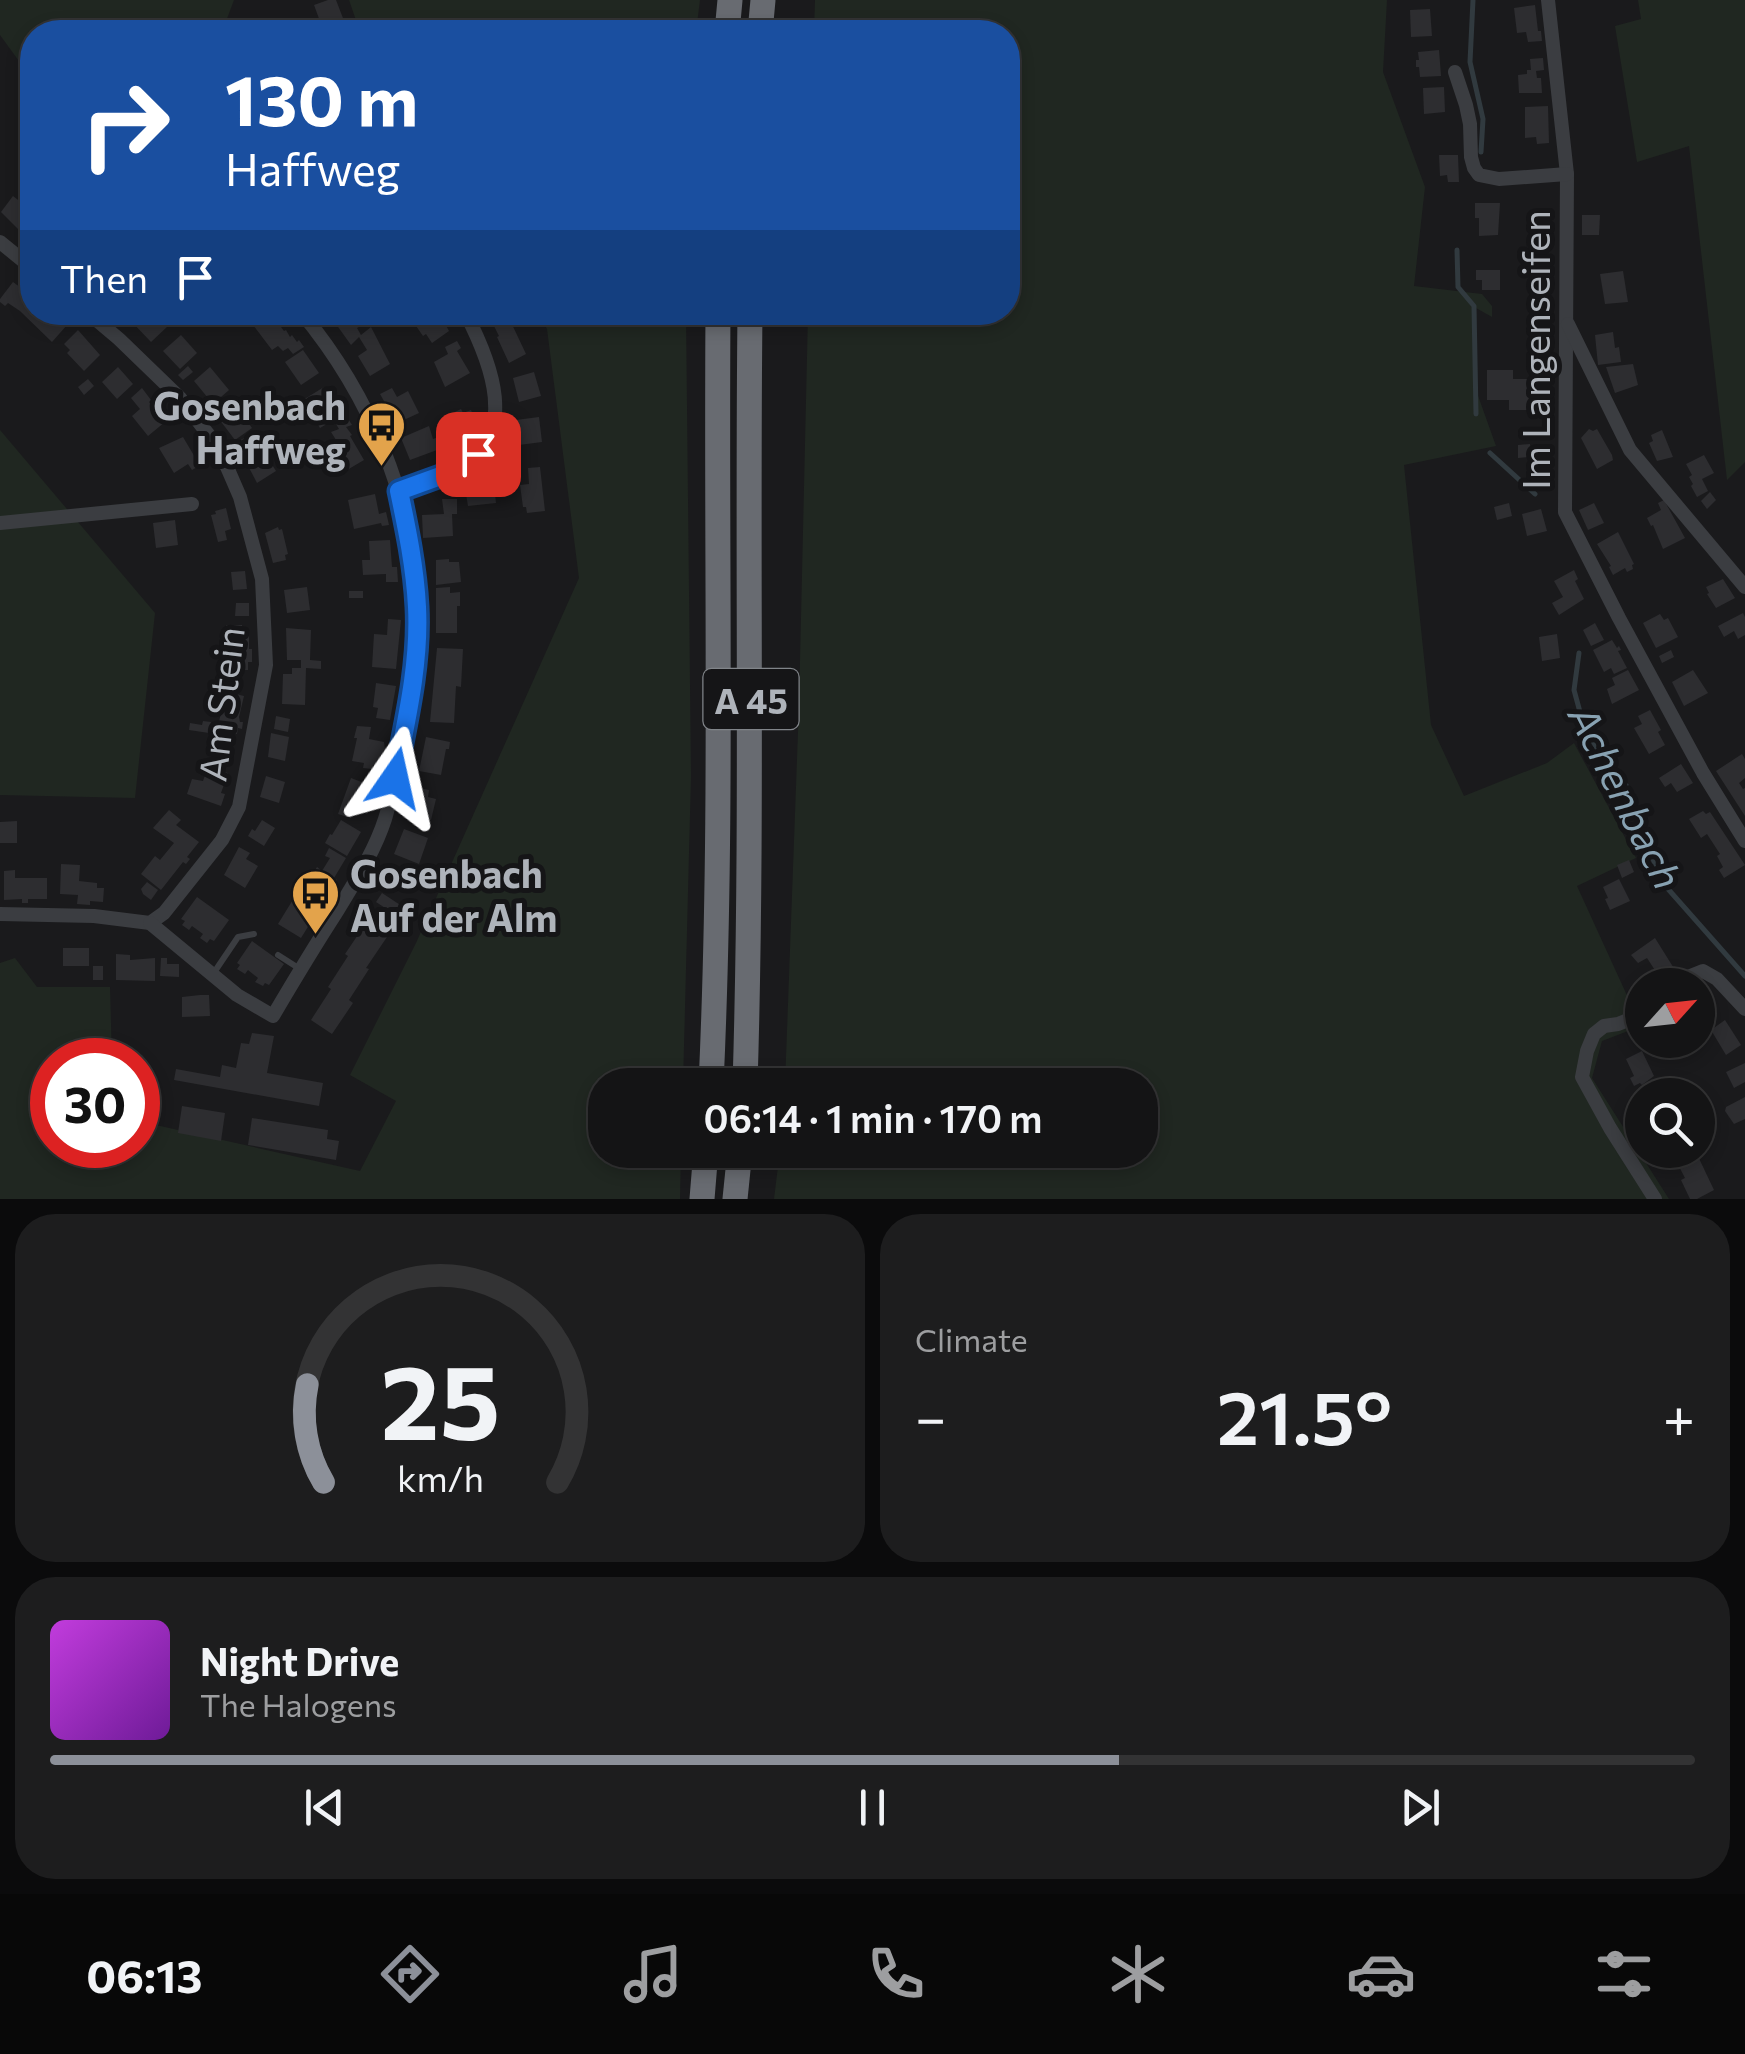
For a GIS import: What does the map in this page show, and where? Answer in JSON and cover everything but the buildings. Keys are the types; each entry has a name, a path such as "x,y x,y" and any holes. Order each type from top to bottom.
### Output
{"highway":[{"name":"A 45","path":"713,1068 720,719 718,325"},
{"name":"A 45","path":"745,1068 751,717 750,325"},
{"path":"702,1199 705,1168"},
{"path":"735,1199 738,1168"}],"street":[{"name":"Im Langenseifen","path":"1548,0 1567,174 1565,512 1703,773 1745,841"},
{"name":"Im Langenseifen","path":"1454,72 1470,124 1474,168 1479,175 1499,178 1567,174"},
{"path":"0,242 20,258"},
{"path":"1566,320 1630,450 1745,588"},
{"name":"Am Stein","path":"102,325 180,398 208,434 240,497 262,579 266,665 240,807 222,840 164,912 150,923"},
{"path":"0,914 94,916 150,923 237,995 272,1016 368,859 385,820 414,672 417,610 412,552 399,491 374,428 351,382 311,325"},
{"path":"399,491 457,470 478,454 494,430 496,400 491,372 472,325"},
{"path":"0,523 192,504"},
{"path":"1715,976 1745,1009"},
{"path":"1625,1021 1604,1026 1594,1034 1582,1077 1655,1199"}],"lane":[{"path":"212,975 238,937 254,934"},
{"path":"278,955 301,970"}],"shaded area":[{"path":"0,0 234,0 226,20 20,20 20,62 0,35"},
{"path":"349,0 700,0 698,20 356,20"},
{"path":"815,0 1387,0 1383,72 1425,187 1414,286 1482,294 1492,306 1492,317 1476,308 1476,390 1496,446 1404,465 1431,725 1464,796 1547,763 1574,743 1636,858 1577,886 1625,991 1625,1032 1602,1041 1592,1078 1625,1130 1625,1168 1649,1168 1669,1199 774,1199 778,1168 1158,1168 1158,1068 786,1068 808,325 1020,325 1020,20 814,20"},
{"path":"1638,0 1745,0 1745,462 1727,480 1689,146 1637,162 1615,26 1641,19"},
{"path":"545,325 686,325 691,776 683,1068 588,1068 588,1168 681,1168 680,1199 0,1199 0,963 15,958 37,987 110,987 111,1038 30,1038 30,1168 160,1168 160,1126 360,1171 396,1101 350,1075 416,943 579,578"},
{"path":"0,430 155,613 135,798 0,795"}],"waterway":[{"name":"Achenbach","path":"1473,0 1470,62 1483,119 1481,152"},
{"name":"Achenbach","path":"1457,250 1458,287 1474,306 1476,414"},
{"name":"Achenbach","path":"1490,453 1535,494"},
{"name":"Achenbach","path":"1579,653 1574,690 1583,723 1609,770 1626,785 1661,881 1745,976"}],"place":[{"name":"Gosenbach Haffweg","path":"381,468"},
{"name":"Gosenbach Auf der Alm","path":"315,936"}],"route":[{"path":"395,778 414,672 417,610 412,552 399,491 457,470 478,454"}]}
